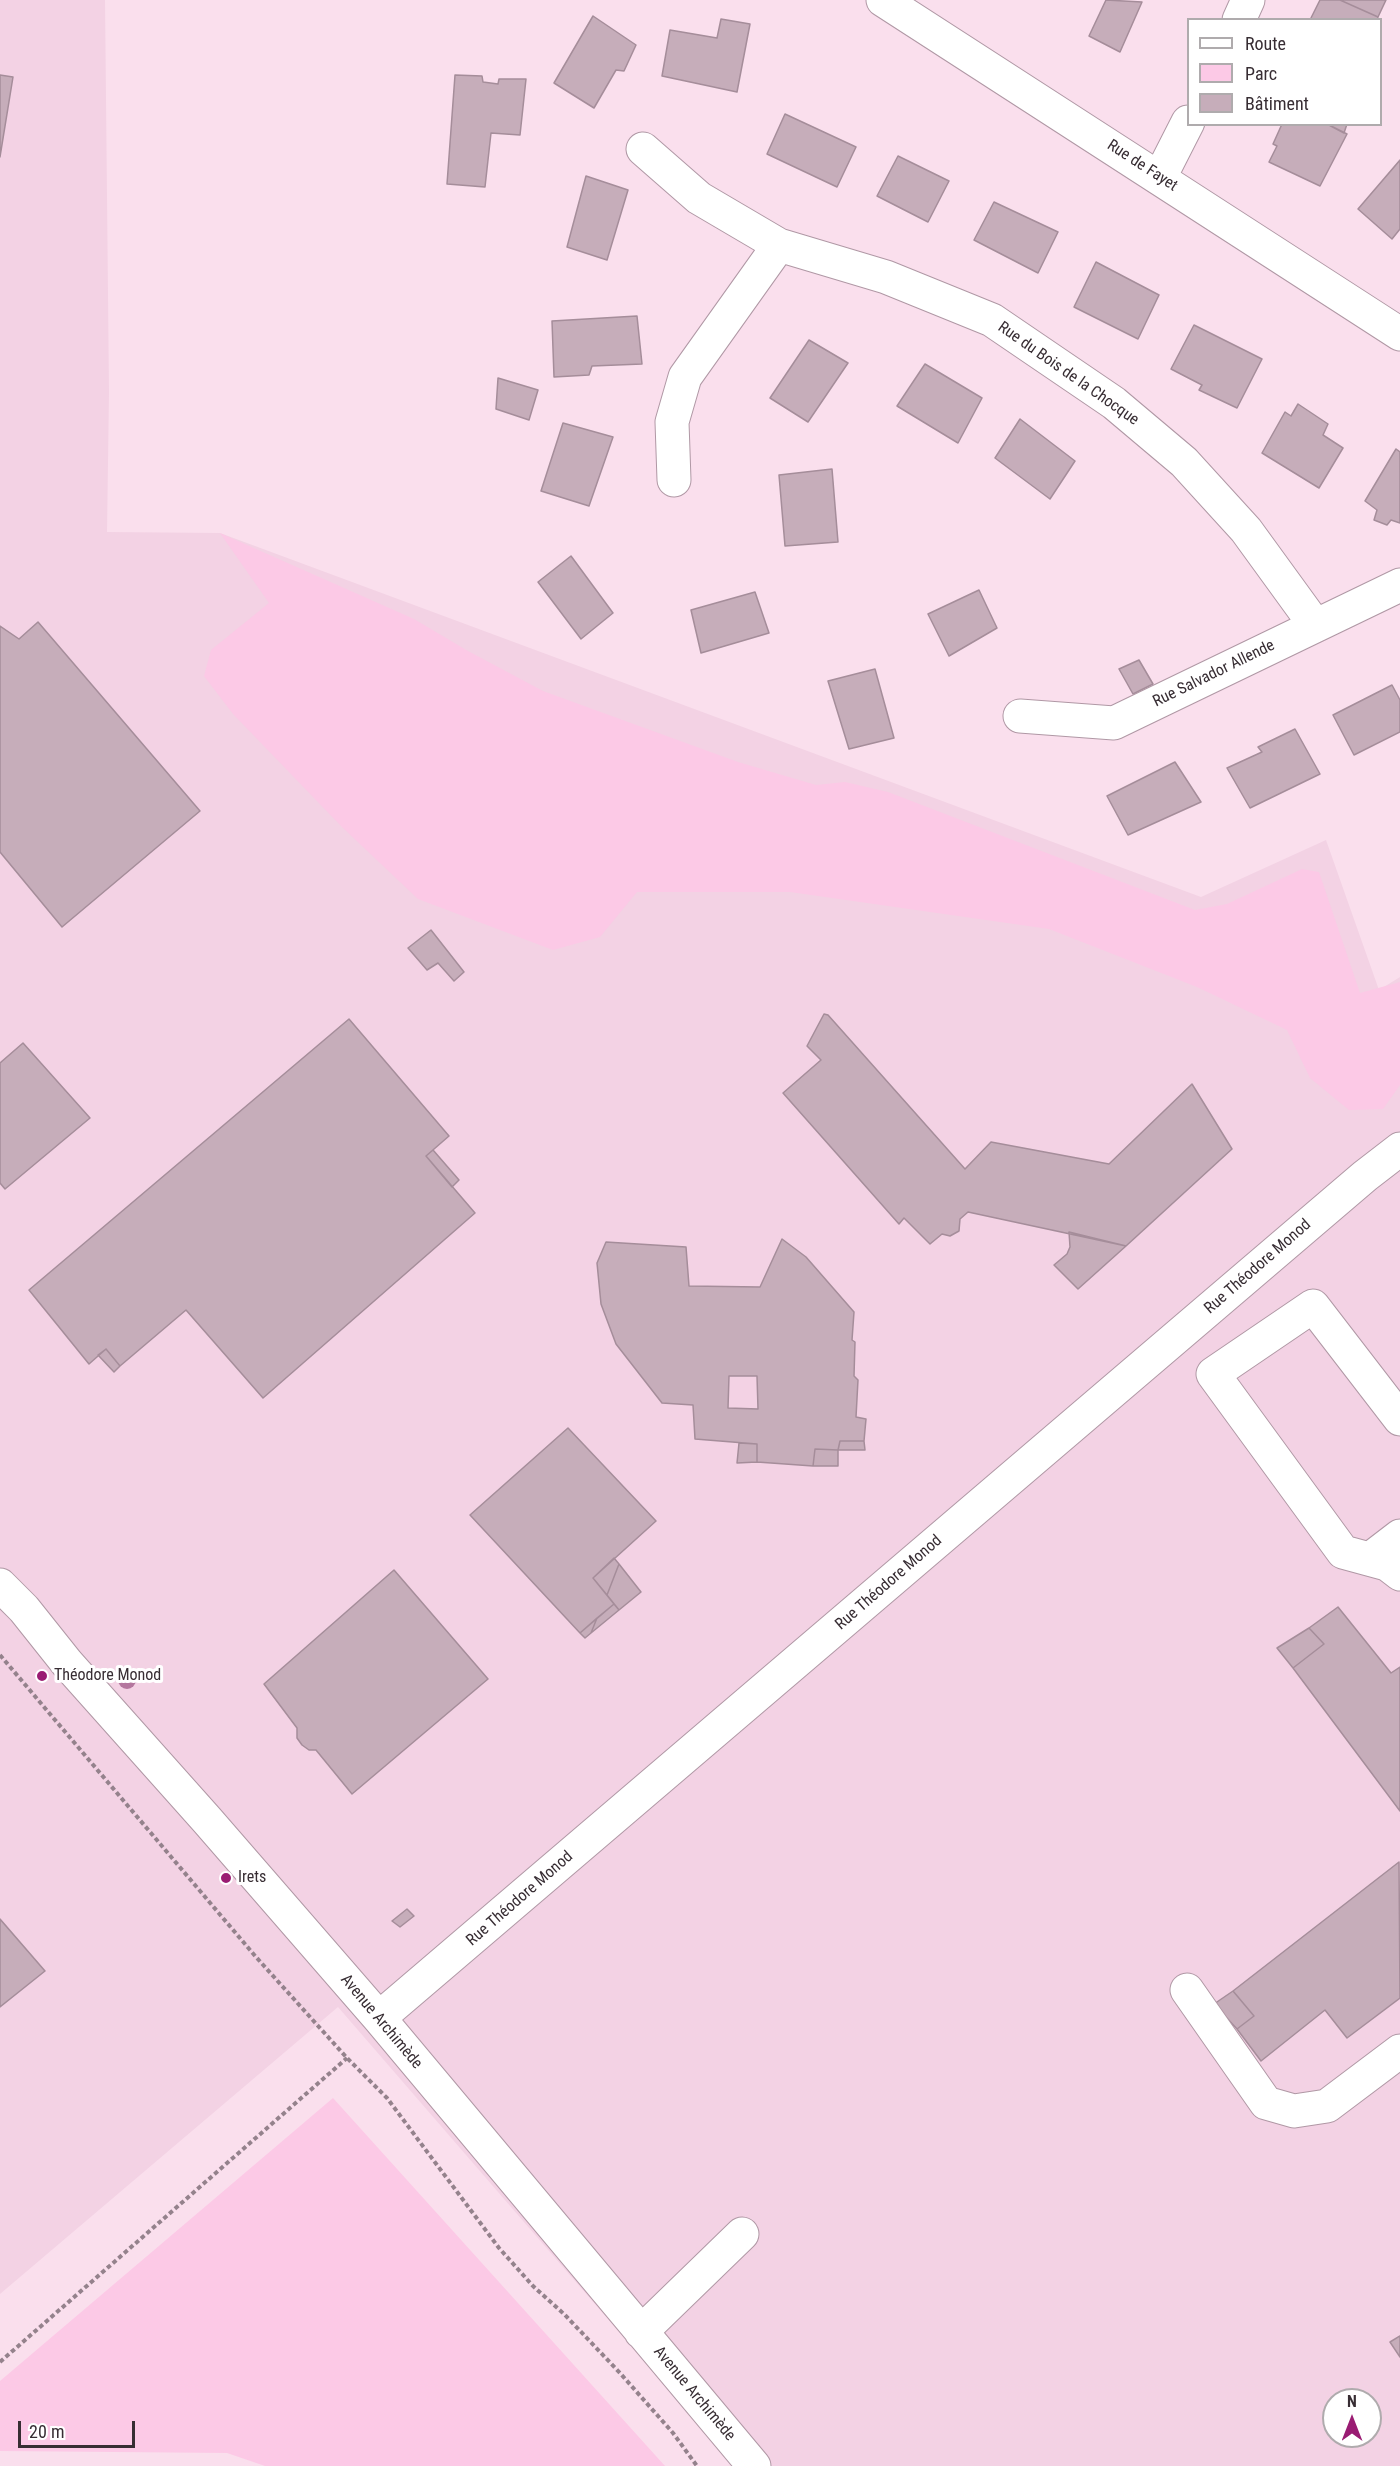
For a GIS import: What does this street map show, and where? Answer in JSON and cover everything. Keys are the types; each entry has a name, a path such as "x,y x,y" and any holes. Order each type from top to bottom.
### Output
{"street":[{"name":"Rue de Fayet","path":"883,0 1400,334"},
{"path":"1240,18 1248,0"},
{"path":"1160,177 1187,124"},
{"name":"Rue du Bois de la Chocque","path":"643,149 699,198 779,245 886,277 992,320 1114,403 1184,462 1223,504 1246,530 1316,625"},
{"path":"674,480 672,422 686,377 779,245"},
{"name":"Rue Salvador Allende","path":"1020,716 1114,723 1400,585"},
{"name":"Rue Théodore Monod","path":"379,2018 1347,1191 1400,1149"},
{"path":"1400,1419 1313,1306 1213,1374 1343,1552 1388,1564 1400,1574"},
{"path":"1370,1559 1400,1536"},
{"name":"Avenue Archimède","path":"0,1585 24,1609 67,1663 379,2018 754,2466"},
{"path":"1187,1990 1266,2103 1294,2112 1327,2106 1400,2051"},
{"path":"641,2332 742,2234"}],"path":[{"path":"0,1654 256,1957 347,2058 387,2098 499,2248 533,2286 566,2315 620,2373 673,2433 697,2466"},
{"path":"0,2362 347,2058"}],"shaded area":[{"path":"0,0 105,0 109,392 107,532 220,533 1201,897 1326,840 1379,990 1400,977 1400,2466 735,2466 338,2007 0,2294"}],"green space":[{"path":"220,533 414,619 543,691 738,762 816,785 845,782 888,792 1195,910 1227,904 1302,869 1319,872 1360,993 1400,982 1400,1085 1383,1109 1349,1110 1310,1078 1287,1030 1197,987 1049,929 790,892 637,892 600,937 553,950 418,899 342,827 233,714 204,676 211,650 269,603"},
{"path":"333,2098 665,2466 265,2466 227,2453 0,2451 0,2381"}],"building":[{"path":"1106,0 1142,2 1120,52 1089,36"},
{"path":"1320,0 1340,0 1378,17 1378,18 1311,18"},
{"path":"1340,0 1386,0 1378,17"},
{"path":"593,16 636,45 624,71 616,70 594,108 554,83"},
{"path":"721,19 750,24 737,92 662,76 670,30 717,38"},
{"path":"0,75 13,77 0,157"},
{"path":"455,75 482,76 483,82 498,84 499,79 526,79 520,135 491,133 485,187 447,184"},
{"path":"785,114 856,147 837,187 767,154"},
{"path":"1281,126 1331,126 1347,134 1320,186 1269,162 1277,146 1273,144"},
{"path":"1331,126 1346,126 1344,133"},
{"path":"898,156 949,181 928,222 877,196"},
{"path":"1400,160 1400,229 1392,239 1358,209"},
{"path":"586,176 628,190 607,260 567,247"},
{"path":"994,202 1058,232 1038,273 974,240"},
{"path":"1096,262 1159,295 1138,339 1074,307"},
{"path":"637,316 642,364 592,366 589,375 554,377 552,321"},
{"path":"1194,325 1262,359 1237,408 1199,390 1202,385 1171,369"},
{"path":"809,340 848,363 808,422 770,398"},
{"path":"925,364 982,398 958,443 897,406"},
{"path":"498,378 538,390 529,420 496,409"},
{"path":"1298,404 1328,424 1323,435 1343,448 1319,488 1262,453 1285,412 1291,416"},
{"path":"1020,419 1075,461 1050,499 995,458"},
{"path":"563,423 613,437 589,506 541,491"},
{"path":"1396,449 1400,452 1400,523 1391,520 1387,525 1374,520 1377,510 1365,501"},
{"path":"832,469 838,542 785,546 779,475"},
{"path":"571,556 613,613 581,639 538,582"},
{"path":"979,590 997,628 949,656 928,614"},
{"path":"755,592 769,633 701,653 691,610"},
{"path":"38,622 200,811 62,927 0,852 0,626 19,639"},
{"path":"1139,660 1153,684 1133,694 1119,669"},
{"path":"875,669 894,738 849,749 828,681"},
{"path":"1392,685 1400,700 1400,732 1354,755 1333,715"},
{"path":"1295,729 1320,774 1250,808 1227,768 1262,752 1258,747"},
{"path":"1175,762 1201,802 1128,835 1107,796"},
{"path":"431,930 464,972 454,981 438,963 427,970 408,948"},
{"path":"824,1014 828,1015 965,1169 991,1142 1109,1164 1192,1084 1232,1149 1126,1246 968,1212 960,1219 959,1231 950,1236 942,1234 930,1244 904,1218 899,1224 783,1093 821,1060 807,1046"},
{"path":"349,1019 449,1136 426,1156 475,1213 263,1398 186,1310 120,1366 106,1349 89,1364 29,1290"},
{"path":"23,1043 90,1118 5,1189 0,1183 0,1063"},
{"path":"433,1150 459,1180 452,1187 426,1156"},
{"path":"1069,1232 1126,1246 1078,1289 1054,1265 1067,1254 1070,1247"},
{"path":"782,1239 806,1257 854,1312 852,1340 855,1342 854,1376 858,1380 856,1417 866,1419 864,1441 840,1441 838,1450 815,1449 813,1466 757,1462 757,1444 695,1439 693,1405 662,1403 616,1344 601,1304 597,1263 606,1242 686,1247 689,1286 760,1287","holes":["729,1376 757,1376 758,1409 728,1408"]},
{"path":"106,1349 120,1366 114,1372 98,1355"},
{"path":"568,1428 656,1521 593,1578 614,1604 580,1633 470,1515"},
{"path":"840,1441 864,1441 865,1450 838,1450"},
{"path":"739,1443 757,1444 757,1462 737,1463"},
{"path":"815,1449 838,1450 838,1466 813,1466"},
{"path":"614,1558 619,1564 607,1595 593,1578"},
{"path":"619,1564 641,1592 619,1610 607,1595"},
{"path":"394,1570 488,1679 352,1794 316,1750 309,1750 302,1745 297,1738 297,1728 264,1684"},
{"path":"614,1604 619,1610 591,1633 597,1618"},
{"path":"1338,1607 1391,1673 1400,1667 1400,1811 1293,1668 1324,1644 1309,1628"},
{"path":"597,1618 591,1633 585,1638 580,1633"},
{"path":"1309,1628 1324,1644 1293,1668 1277,1648"},
{"path":"1399,1862 1400,1998 1347,2038 1325,2010 1261,2061 1237,2029 1254,2016 1233,1991"},
{"path":"407,1909 414,1916 400,1927 392,1921"},
{"path":"0,1919 45,1971 0,2007"},
{"path":"1233,1991 1254,2016 1237,2029 1214,2004"},
{"path":"1400,2336 1400,2357 1390,2342"}],"place":[{"name":"Théodore Monod","path":"42,1676"},
{"name":"Irets","path":"226,1878"}]}
